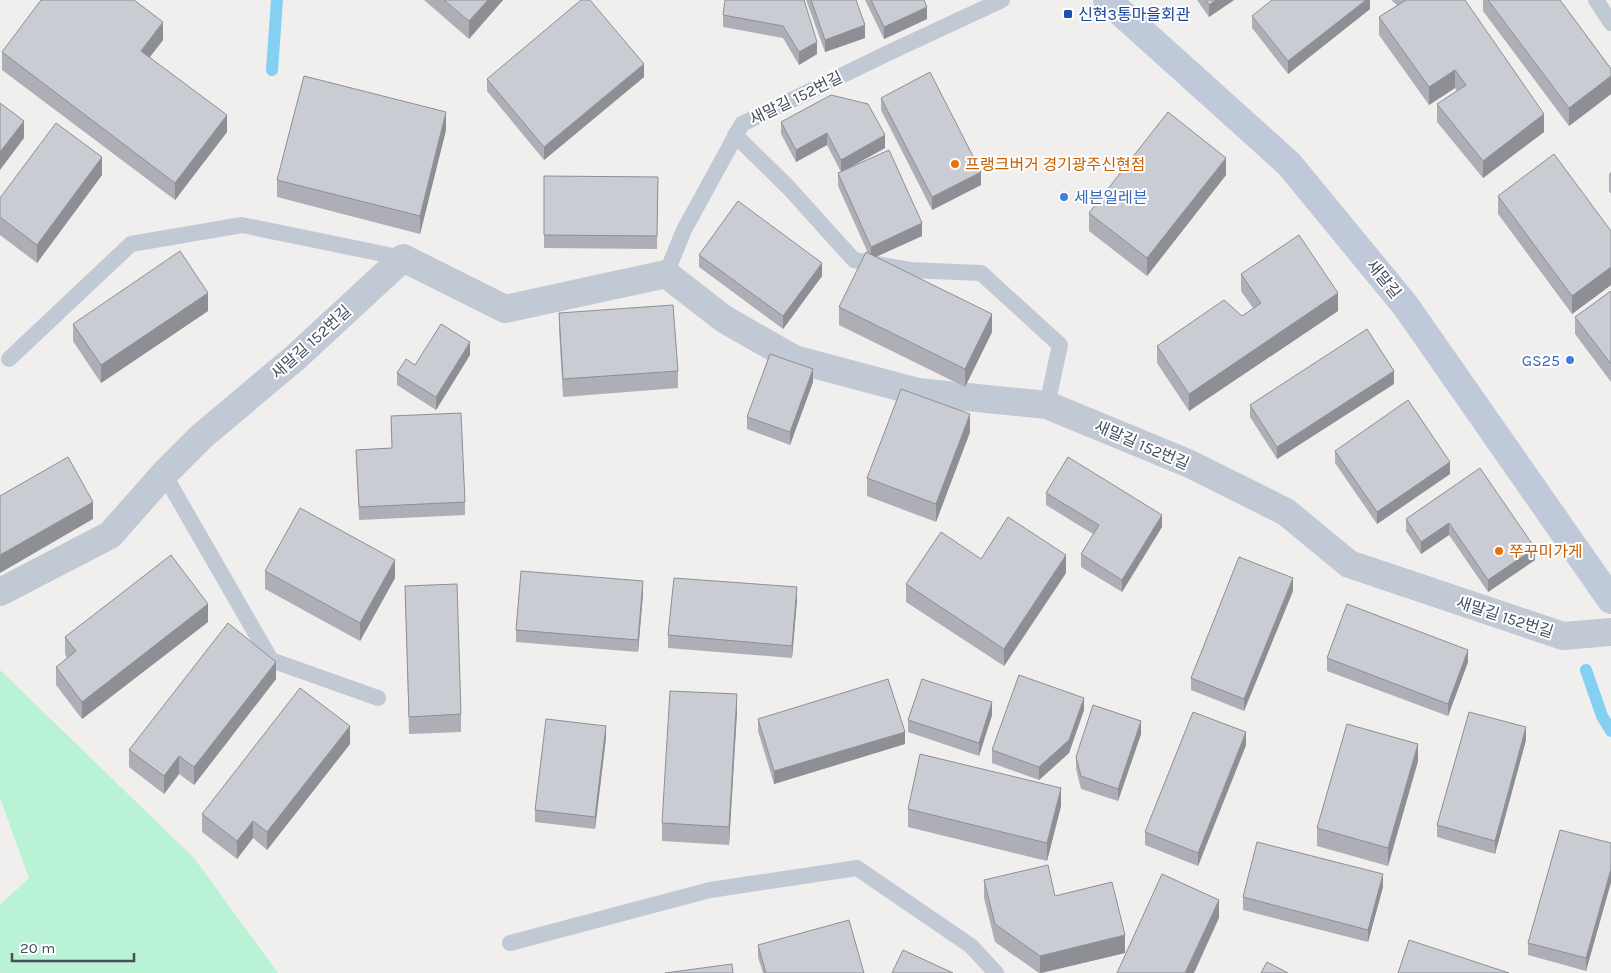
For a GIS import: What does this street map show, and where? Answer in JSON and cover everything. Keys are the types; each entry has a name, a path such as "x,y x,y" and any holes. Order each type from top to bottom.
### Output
{"street":[{"name":"새말길","path":"1107,0 1289,164 1405,305 1611,600"},
{"path":"404,258 505,309 666,274"},
{"name":"새말길 152번길","path":"0,592 110,535 164,474 202,436 296,357 404,258"},
{"name":"새말길 152번길","path":"666,274 724,319 794,359 918,392 1047,405 1190,464 1286,512 1348,564 1563,636 1611,632"}],"lane":[{"name":"새말길 152번길","path":"666,274 684,230 742,124 1002,0"},
{"path":"1596,0 1611,23"},
{"path":"735,136 788,187 854,260 910,270 981,273 1060,345 1047,405"},
{"path":"9,359 132,244 242,224 404,258"},
{"path":"164,474 271,660 378,698"},
{"path":"510,943 710,890 857,868 971,946 996,973"}],"green space":[{"path":"0,670 194,858 278,973 0,973 0,905 29,878 0,798"}],"building":[{"path":"41,0 134,0 163,22 141,51 227,115 175,183 2,52"},
{"path":"444,0 488,0 469,21"},
{"path":"581,0 590,0 644,64 544,147 487,79"},
{"path":"725,0 804,0 817,42 799,52 783,26 723,15"},
{"path":"811,0 856,0 865,25 825,40"},
{"path":"871,0 924,0 927,7 884,27"},
{"path":"1206,0 1216,0 1209,5"},
{"path":"1272,0 1366,0 1288,61 1252,16"},
{"path":"1406,0 1465,0 1544,114 1483,161 1437,104 1466,85 1455,70 1429,87 1379,17"},
{"path":"1488,0 1560,0 1611,69 1611,76 1569,108"},
{"path":"930,72 981,172 932,197 881,98"},
{"path":"304,76 446,112 420,216 277,180"},
{"path":"831,95 868,104 885,135 841,160 827,133 796,150 781,122"},
{"path":"0,103 24,121 0,152"},
{"path":"1168,112 1226,158 1147,258 1089,213"},
{"path":"56,123 102,157 37,245 0,217 0,198"},
{"path":"889,150 922,223 871,247 838,173"},
{"path":"1554,154 1611,231 1611,267 1572,296 1498,196"},
{"path":"544,176 658,177 657,236 544,235"},
{"path":"738,201 822,263 783,316 699,255"},
{"path":"1299,235 1338,293 1189,394 1157,346 1224,300 1242,316 1261,303 1241,274"},
{"path":"180,251 208,293 101,365 73,324"},
{"path":"866,252 992,314 965,369 839,307"},
{"path":"1611,291 1611,364 1575,317"},
{"path":"673,305 678,371 563,379 559,313"},
{"path":"441,324 470,342 436,397 397,373 406,359 415,365"},
{"path":"1367,329 1394,371 1277,447 1250,405"},
{"path":"770,354 813,369 790,432 747,417"},
{"path":"901,389 970,414 936,504 867,478"},
{"path":"1408,400 1450,462 1377,512 1335,451"},
{"path":"461,413 465,502 359,507 356,450 392,448 391,416"},
{"path":"68,457 93,502 0,555 0,496"},
{"path":"1068,457 1162,515 1122,580 1081,554 1099,525 1046,493"},
{"path":"1480,468 1535,548 1488,580 1449,523 1421,542 1406,519"},
{"path":"300,508 395,560 360,623 265,571"},
{"path":"1008,517 1066,555 1004,649 906,584 941,532 981,559"},
{"path":"171,555 208,604 82,702 56,667 76,651 65,637"},
{"path":"1239,557 1293,578 1244,699 1191,678"},
{"path":"521,571 643,581 638,640 516,630"},
{"path":"674,578 797,587 792,646 668,635"},
{"path":"457,584 461,714 409,717 405,586"},
{"path":"1347,604 1468,650 1448,704 1327,658"},
{"path":"228,623 276,662 194,767 179,756 164,776 129,750"},
{"path":"1019,675 1084,698 1069,740 1039,767 992,750"},
{"path":"888,679 905,732 774,771 758,719"},
{"path":"922,679 992,702 979,743 908,720"},
{"path":"300,688 350,726 267,832 253,821 237,841 202,814"},
{"path":"670,691 737,694 729,827 662,823"},
{"path":"1093,705 1141,721 1118,789 1081,776 1076,757"},
{"path":"1193,712 1246,732 1198,853 1145,832"},
{"path":"1469,712 1526,727 1495,841 1437,825"},
{"path":"546,719 606,726 595,817 535,810"},
{"path":"1347,724 1418,744 1388,848 1317,828"},
{"path":"920,754 1061,788 1047,843 908,809"},
{"path":"1560,830 1611,843 1611,869 1586,958 1528,943"},
{"path":"1257,842 1383,874 1368,930 1243,897"},
{"path":"1048,865 1055,896 1112,882 1125,935 1040,956 995,924 984,880"},
{"path":"1162,874 1219,900 1185,973 1117,973"},
{"path":"849,920 864,973 766,973 758,945"},
{"path":"1409,940 1509,973 1398,973"},
{"path":"903,950 953,973 892,973"},
{"path":"1267,962 1288,973 1261,973"},
{"path":"732,964 733,973 665,973"}],"waterway":[{"path":"272,70 277,0"},
{"path":"1586,670 1602,716 1611,731"}],"place":[{"name":"신현3통마을회관","path":"1068,14"},
{"name":"프랭크버거 경기광주신현점","path":"955,164"},
{"name":"세븐일레븐","path":"1064,197"},
{"name":"GS25","path":"1570,360"},
{"name":"쭈꾸미가게","path":"1499,551"}]}
